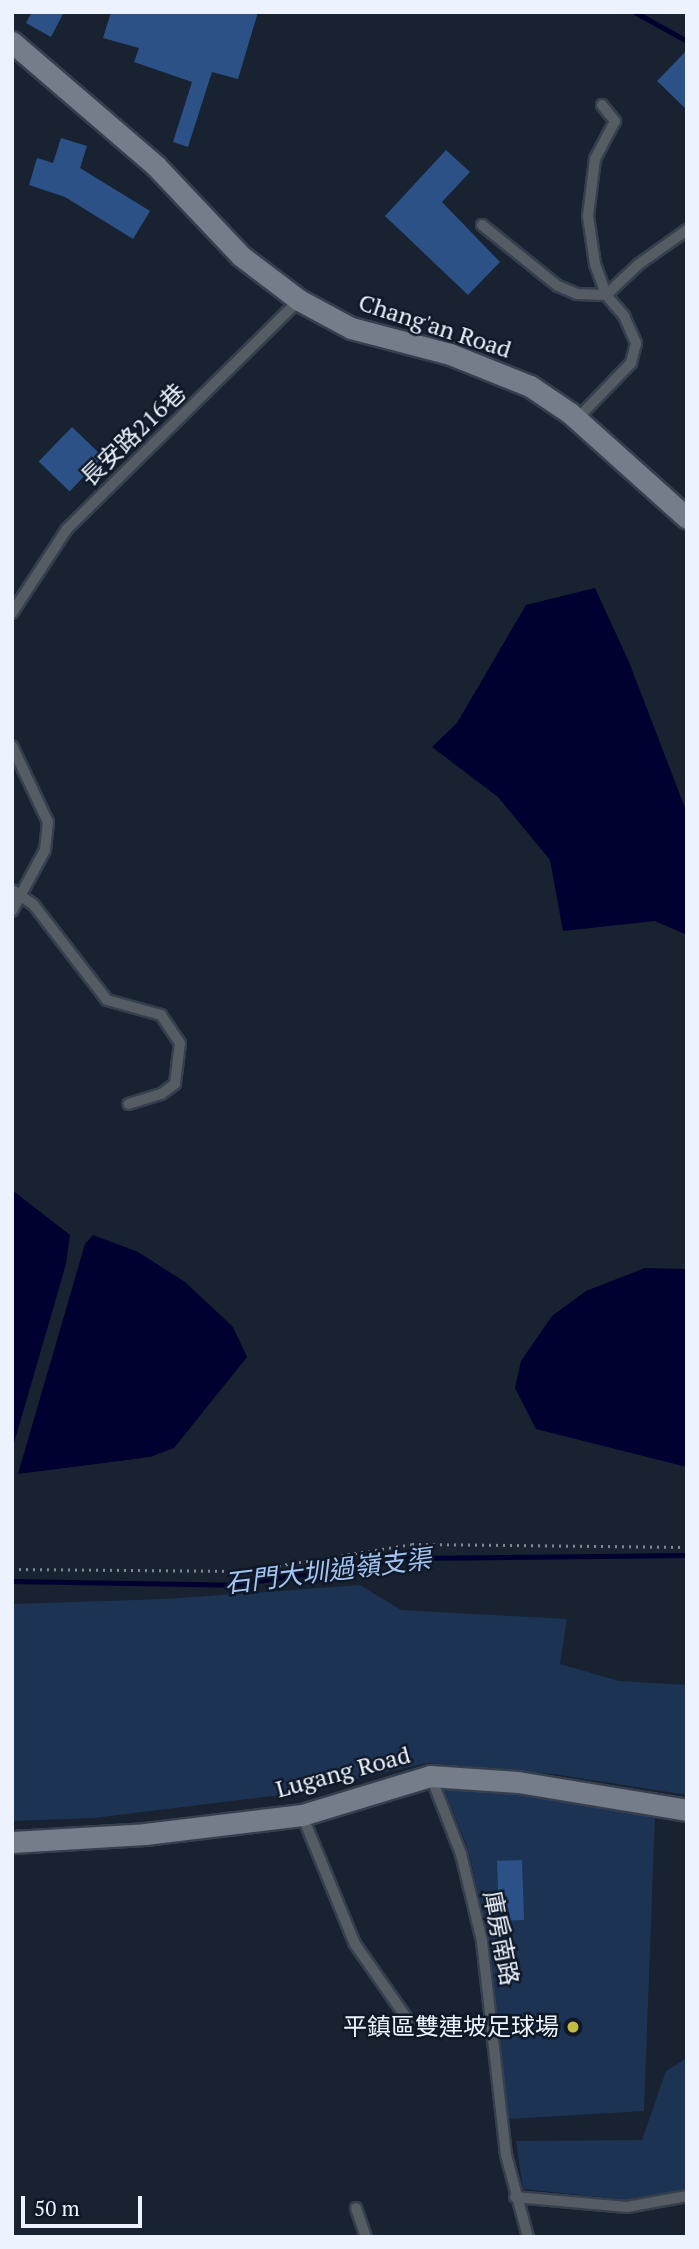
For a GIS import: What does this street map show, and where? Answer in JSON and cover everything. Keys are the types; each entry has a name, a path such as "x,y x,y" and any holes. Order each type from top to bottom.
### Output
{"street":[{"name":"Chang'an Road","path":"12,41 156,166 241,256 299,300 351,328 450,354 530,386 576,419 687,518"},
{"name":"Lugang Road","path":"12,1842 145,1834 302,1815 430,1776 518,1782 687,1810"}],"lane":[{"path":"576,419 631,363 636,343 624,316 606,295 595,264 588,216 596,159 615,121 602,105"},
{"path":"482,225 558,286 577,294 606,295 639,264 687,230"},
{"name":"長安路216巷","path":"12,614 67,529 299,300"},
{"path":"12,746 48,822 45,850 17,893 12,911"},
{"path":"17,893 40,913 107,1000 161,1014 180,1043 175,1084 161,1094 129,1104"},
{"name":"庫房南路","path":"430,1776 461,1854 482,1941 515,2197 528,2237"},
{"path":"302,1815 355,1944 408,2020"},
{"path":"515,2197 627,2207 687,2196"},
{"path":"356,2208 366,2237"}],"path":[{"path":"12,1569 244,1571 412,1544 687,1547"}],"shaded area":[{"path":"595,588 629,662 687,813 687,935 655,921 563,931 550,860 498,797 432,747 457,723 526,605"},
{"path":"12,1190 70,1235 66,1264 12,1450"},
{"path":"93,1235 138,1252 185,1282 233,1327 247,1357 174,1448 150,1457 18,1474 85,1244"},
{"path":"645,1268 687,1269 687,1467 536,1429 515,1388 521,1361 552,1316 586,1291"},
{"path":"360,1585 401,1610 567,1619 560,1664 619,1681 687,1685 687,1795 553,1774 427,1763 289,1794 94,1818 12,1821 12,1604 166,1599"},
{"name":"平鎮區雙連坡足球場","path":"442,1784 514,1790 655,1814 644,2111 508,2119 490,1942 468,1849"},
{"path":"687,2058 685,2189 629,2200 523,2189 516,2141 642,2140 666,2071"}],"building":[{"path":"32,12 64,12 51,37 26,23"},
{"path":"111,12 258,12 238,79 212,72 188,147 173,142 192,82 134,62 139,48 103,38"},
{"path":"687,50 687,110 657,81"},
{"path":"61,138 87,146 80,168 150,211 133,239 65,197 29,185 37,158 53,163"},
{"path":"446,150 470,172 442,202 500,262 468,295 385,216"},
{"path":"72,427 103,457 70,491 39,462"},
{"path":"522,1860 524,1920 499,1921 497,1861"}],"waterway":[{"path":"635,12 687,41"},
{"name":"石門大圳過嶺支渠","path":"12,1581 232,1585 410,1558 687,1555"}],"place":[{"name":"平鎮區雙連坡足球場","path":"573,2027"}]}
